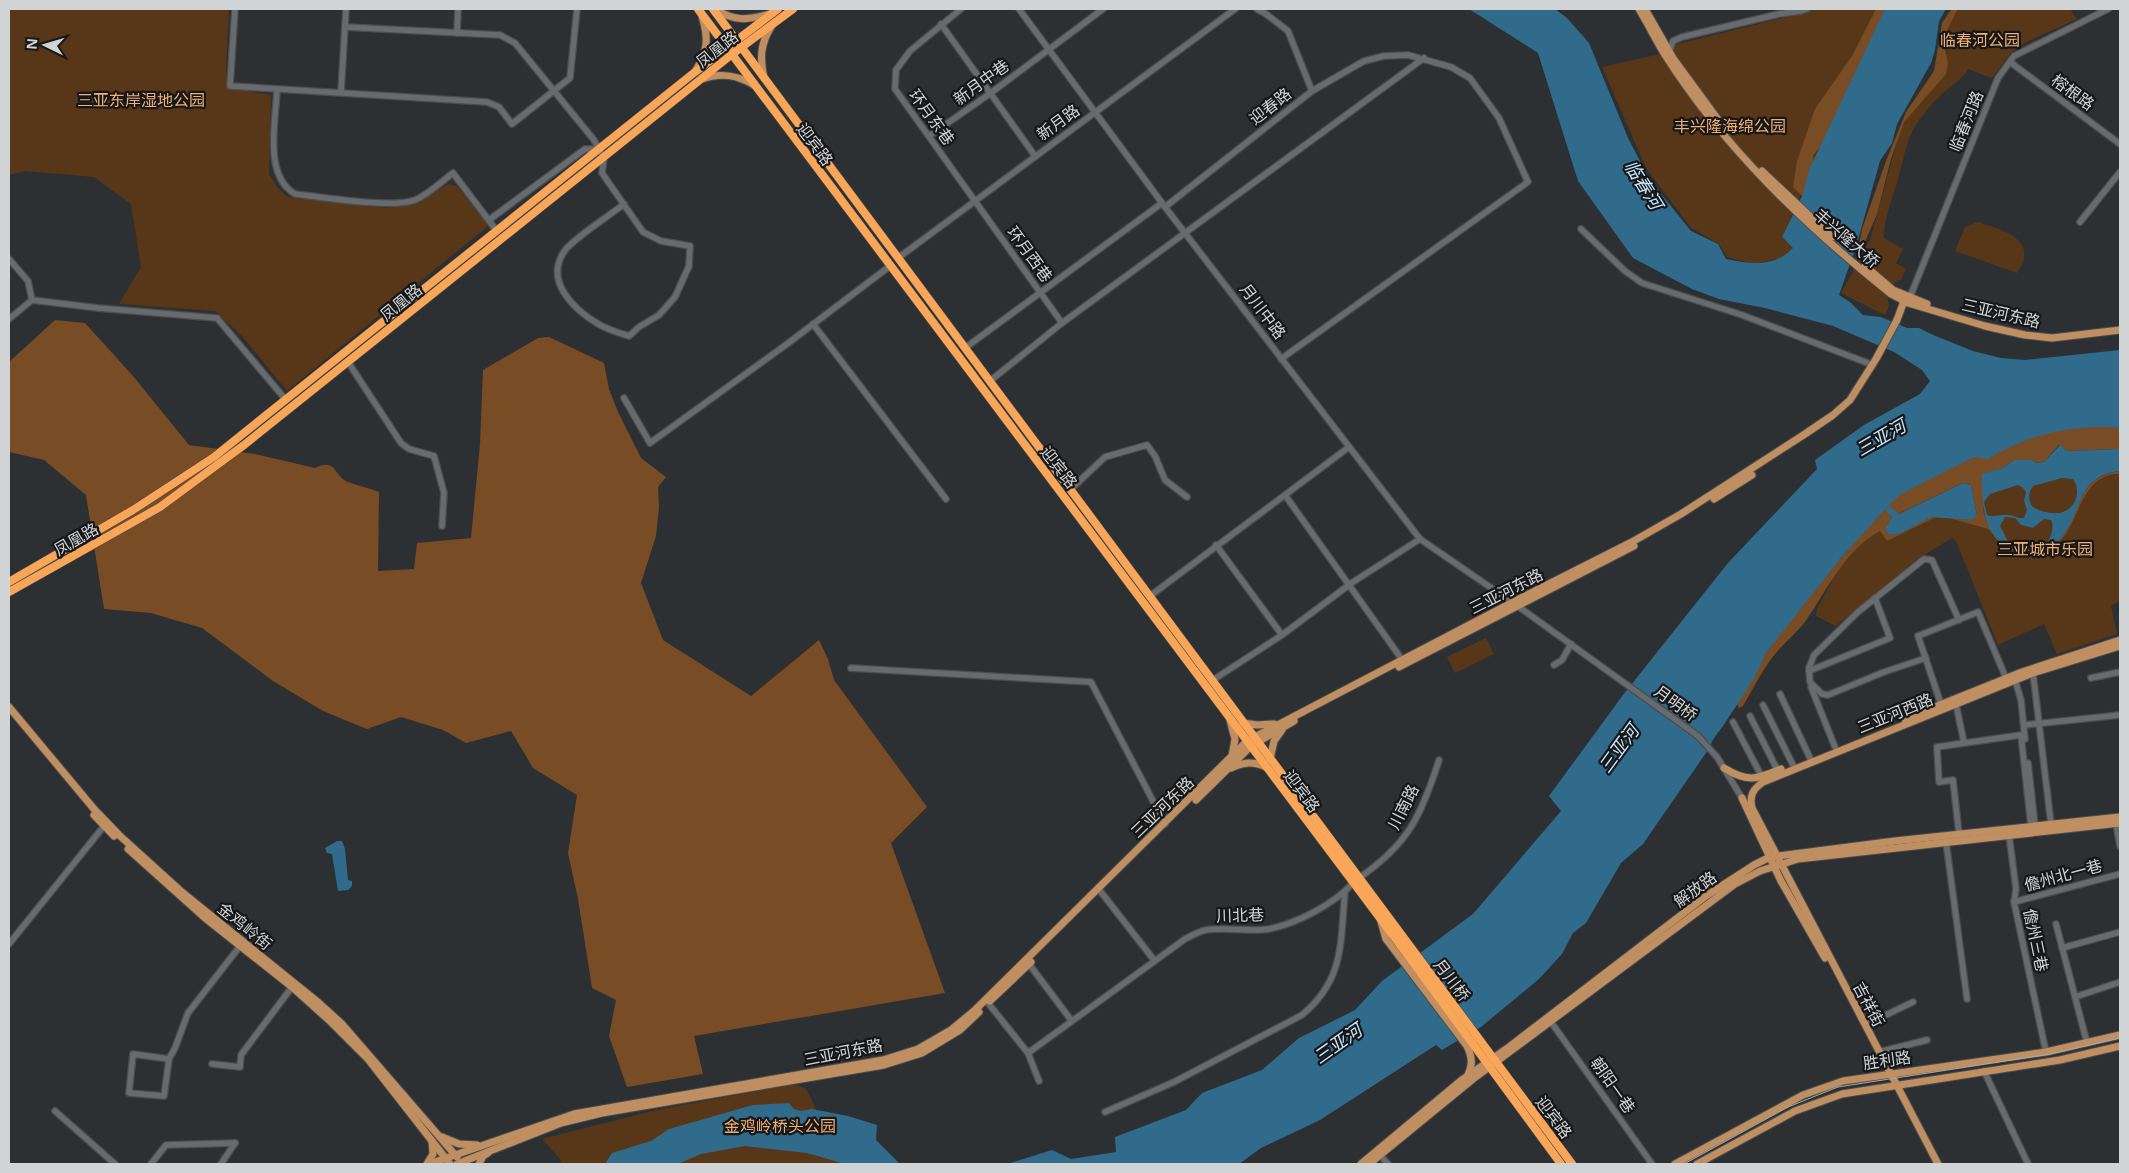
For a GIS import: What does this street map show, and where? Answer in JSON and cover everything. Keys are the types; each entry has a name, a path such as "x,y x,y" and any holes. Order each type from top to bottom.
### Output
{"highway":[{"name":"迎宾路","path":"714,9 764,79 1213,680 1243,723 1266,767 1356,881 1397,942"},
{"name":"凤凰路","path":"739,44 773,24 793,9"},
{"name":"迎宾路","path":"699,11 1229,718 1270,759 1397,942"},
{"name":"凤凰路","path":"9,592 160,507 244,445 702,79 729,52 776,11"},
{"name":"凤凰路","path":"9,582 172,485 214,457 695,72 729,52"},
{"name":"月川桥","path":"1397,942 1473,1043"},
{"name":"迎宾路","path":"1473,1043 1572,1164"},
{"name":"迎宾路","path":"1491,1063 1561,1164"}],"main road":[{"path":"714,9 727,17 739,19 754,18 776,11"},
{"path":"1639,9 1670,57"},
{"path":"1645,9 1670,57"},
{"path":"695,72 703,59 707,44 706,31 699,11"},
{"path":"764,79 760,60 766,35 773,24"},
{"name":"丰兴隆大桥","path":"1670,57 1722,129 1788,200 1892,292 1907,300"},
{"path":"702,79 713,75 726,74 743,78 754,85"},
{"path":"1876,361 1899,321 1907,300"},
{"name":"三亚河东路","path":"1907,300 2029,332 2067,332 2120,326"},
{"name":"三亚河东路","path":"1907,300 1985,326 2025,336 2052,338 2120,330"},
{"name":"三亚河东路","path":"462,1164 493,1146 574,1114 883,1060 918,1049 951,1030 974,1010 1231,758 1252,742 1511,603 1632,542 1746,473 1833,415 1850,400 1876,361"},
{"name":"三亚河东路","path":"1284,724 1519,607 1630,548 1692,512 1833,421 1854,403 1876,361"},
{"name":"三亚河西路","path":"1723,765 1744,778 1762,777 2006,678 2120,640"},
{"name":"三亚河西路","path":"1775,861 1752,808 1751,794 1763,782 2033,673 2120,646"},
{"name":"金鸡岭街","path":"9,707 94,809 119,835 183,893 319,1003 342,1024 367,1051 434,1137 448,1161"},
{"name":"金鸡岭街","path":"9,713 104,826 154,874 292,987 368,1058 434,1137 456,1155 462,1164"},
{"path":"1229,718 1235,739 1231,758"},
{"path":"1243,723 1266,726 1284,724"},
{"path":"1270,759 1274,741 1284,724"},
{"name":"三亚河东路","path":"428,1164 448,1161 456,1155 493,1146 602,1113 884,1066 922,1053 960,1030 1226,770 1252,742"},
{"path":"1226,770 1246,762 1266,767"},
{"path":"1742,798 1775,861"},
{"name":"解放路","path":"1369,1164 1491,1063 1706,896 1754,865 1959,834 2051,824 2119,821"},
{"name":"解放路","path":"1361,1164 1468,1076 1491,1063 1551,1022 1735,884 1775,861 2119,821"},
{"name":"吉祥街","path":"1775,861 1865,1025 1888,1073"},
{"name":"吉祥街","path":"1775,861 1938,1164"},
{"name":"胜利路","path":"1675,1164 1814,1090 1843,1081 1888,1073 2046,1052 2120,1035"},
{"path":"1468,1076 1472,1063 1473,1043"},
{"name":"胜利路","path":"1697,1164 1810,1104 1842,1094 2060,1060 2120,1046"},
{"name":"吉祥街","path":"1895,1086 1932,1164"},
{"path":"428,1164 433,1154 434,1137 458,1144 493,1146"},
{"path":"479,1164 483,1156 493,1146"}],"street":[{"path":"235,9 230,86 487,102 499,107 512,124 568,80 571,75 576,9"},
{"path":"341,92 346,9"},
{"path":"457,33 458,9"},
{"name":"环月东巷","path":"961,9 910,51 896,70 895,89 975,201"},
{"name":"月川中路","path":"1019,9 1164,204 1420,539 1571,644"},
{"name":"新月中巷","path":"929,136 1103,9"},
{"name":"新月路","path":"898,258 1235,9"},
{"name":"迎春路","path":"965,348 1164,204 1312,91 1288,31 1257,9"},
{"path":"1670,57 1673,41 1682,37 1778,11 1806,9"},
{"name":"临春河路","path":"1907,300 1998,78 2014,56 2108,9"},
{"path":"941,24 1035,156"},
{"path":"345,27 500,35 507,37 515,43 594,140 604,158 602,173 624,204 643,232 661,241 690,246 689,266 675,298 659,315 639,327 629,336 600,325 569,302 557,280 559,261 567,248 624,204"},
{"path":"1281,358 1528,182 1499,118 1470,78 1451,67 1408,55 1384,56 1364,61 1312,91"},
{"path":"990,381 1062,323 1424,58"},
{"name":"榕根路","path":"2010,62 2120,144"},
{"path":"277,89 274,156 279,178 288,190 295,194 368,201 405,202 426,193 453,173 496,230"},
{"path":"489,220 585,148 598,149"},
{"path":"2080,222 2120,172"},
{"name":"环月西巷","path":"975,201 1062,323"},
{"path":"1581,230 1625,271 1642,283 1876,361"},
{"path":"9,259 28,282 32,300"},
{"path":"624,398 650,443 890,266"},
{"path":"9,319 32,300 98,308 217,318 286,400"},
{"path":"813,324 946,499"},
{"path":"348,362 401,443 409,449 434,456 444,493 442,526"},
{"path":"1070,489 1105,457 1147,445 1155,456 1165,480 1188,497"},
{"path":"1150,596 1349,447"},
{"path":"1285,495 1402,661"},
{"path":"1213,680 1282,635 1349,585 1420,539"},
{"path":"1216,545 1282,635"},
{"path":"1926,658 1884,672 1828,695 1822,694 1810,682 1809,671 1814,655 1858,612 1924,559 1932,560 1959,620"},
{"path":"1809,671 1890,638 1875,598"},
{"path":"1941,704 1918,636 1978,612 2006,678"},
{"path":"1554,666 1562,660 1571,644"},
{"name":"月明桥","path":"1571,644 1698,736 1723,765 1742,798"},
{"path":"851,668 1092,682 1165,824"},
{"path":"2091,678 2120,672"},
{"path":"2033,673 2051,824"},
{"path":"2015,680 2024,726 2033,826"},
{"path":"1807,683 1814,690 1835,748"},
{"path":"1780,694 1810,758"},
{"path":"1956,704 1964,743"},
{"path":"1763,705 1793,764"},
{"path":"2024,726 2120,715"},
{"path":"1750,716 1778,771"},
{"path":"1733,722 1762,777"},
{"path":"1959,834 1953,780 1939,782 1937,747 2021,735 2033,826"},
{"name":"川南路","path":"1356,881 1394,850 1408,834 1421,809 1439,760"},
{"path":"2119,821 2120,846"},
{"path":"9,944 104,826"},
{"name":"儋州三巷","path":"2009,834 2016,888 2014,902 2046,1052"},
{"path":"1946,842 1967,998"},
{"name":"儋州北一巷","path":"2014,902 2120,874"},
{"name":"川北巷","path":"1028,1053 1184,939 1205,930 1268,929 1279,926 1310,913 1345,892 1356,881"},
{"path":"1101,892 1154,960"},
{"path":"1105,1112 1174,1082 1302,1015 1315,1004 1327,989 1335,971 1339,955 1345,892"},
{"path":"2056,924 2087,1043"},
{"path":"2062,948 2120,932"},
{"path":"169,1059 133,1054 129,1093 164,1096 169,1059 176,1048 188,1013 240,946"},
{"path":"1029,964 1071,1020"},
{"path":"2075,997 2120,982"},
{"path":"212,1064 240,1067 241,1055 292,987"},
{"path":"1865,1025 1913,1002"},
{"path":"988,1003 1028,1053 1039,1081"},
{"name":"朝阳一巷","path":"1551,1022 1652,1164"},
{"path":"1879,1052 1927,1040"},
{"path":"1984,1071 2028,1164"},
{"path":"55,1111 115,1164"},
{"path":"151,1164 166,1145 235,1143 221,1164"},
{"path":"1380,1155 1388,1164"}],"green space":[{"name":"三亚东岸湿地公园","path":"9,9 229,9 226,70 235,89 271,95 269,174 277,187 288,197 387,208 415,204 448,184 457,186 488,226 287,391 243,337 215,311 119,304 141,267 131,204 94,177 25,171 9,175"},
{"name":"丰兴隆海绵公园","path":"1809,9 1882,9 1782,238 1793,248 1785,257 1754,264 1727,257 1719,244 1691,228 1646,168 1602,67 1660,54 1678,44 1807,12"},
{"path":"1876,9 1893,9 1825,142 1813,155 1814,176 1823,217 1793,187 1797,161 1815,109 1852,56"},
{"path":"1952,9 1958,9 1948,28 1945,50 1948,62 1946,74 1904,122 1891,159 1877,214 1861,251 1858,251 1862,229 1886,161 1906,112 1934,71 1942,23"},
{"name":"临春河公园","path":"1953,9 2070,9 2077,19 2022,44 2009,55 1992,78 1968,69 1959,80 1934,102 1917,123 1907,146 1885,223 1884,238 1903,249 1896,263 1906,269 1901,279 1883,291 1887,294 1889,306 1885,315 1841,293 1870,240 1901,127 1942,59 1941,33 1947,13"},
{"path":"1978,222 2009,233 2021,243 2024,250 2024,260 2017,273 1955,251 1965,227"},
{"path":"55,320 85,323 133,376 189,445 255,454 315,468 327,465 331,466 348,482 379,492 378,571 414,569 417,543 471,538 480,444 483,370 538,338 549,337 604,363 609,389 618,412 641,458 666,477 658,487 659,507 656,536 641,583 663,640 751,696 819,640 828,659 834,680 927,807 891,843 945,993 694,1036 703,1074 627,1087 609,1036 616,1000 592,988 578,899 568,853 577,795 533,768 511,731 466,743 443,730 401,717 367,729 323,711 273,681 202,628 151,613 104,609 86,495 44,460 9,452 9,362"},
{"path":"2098,423 2120,425 2120,449 2067,451 2059,445 2044,462 2036,463 2032,460 2014,460 2003,468 1988,473 1983,509 1989,524 2014,549 2036,549 2049,546 2060,539 2067,529 2083,494 2091,484 2103,476 2120,471 2120,474 2105,477 2094,484 2085,495 2065,535 2056,544 2040,551 2009,550 1988,529 1951,518 1971,520 1977,515 1971,485 1963,483 1892,517 1885,529 1890,535 1901,533 1932,517 1939,518 1934,518 1887,541 1880,531 1857,549 1838,571 1803,624 1771,660 1743,706 1739,708 1737,704 1770,639 1903,487 2011,441 2045,431"},
{"name":"三亚城市乐园","path":"2064,471 2097,476 2120,474 2120,601 2111,606 2117,634 2057,654 2044,624 1998,645 1956,541 1952,538 1916,560 1836,626 1816,616 1817,609 1841,565 1863,541 1879,528 1973,496"},
{"path":"1486,638 1494,654 1455,673 1447,657"},
{"name":"金鸡岭桥头公园","path":"794,1084 806,1089 843,1164 560,1164 561,1160 542,1139 652,1111"}],"water":[{"path":"1469,9 1555,9 1567,18 1589,43 1628,138 1650,180 1691,231 1718,244 1726,259 1761,263 1778,259 1793,248 1782,237 1803,194 1809,170 1885,9 1946,9 1939,21 1931,63 1897,124 1892,143 1880,161 1856,247 1839,295 1850,302 1863,315 1881,317 1907,328 1919,328 1973,351 2001,358 2025,360 2120,350 2120,428 2086,427 2068,429 2018,443 1988,459 1974,457 1901,494 1888,506 1840,559 1765,654 1752,681 1714,737 1710,747 1643,844 1621,863 1586,923 1573,933 1562,954 1539,979 1481,1027 1442,1050 1436,1045 1320,1120 1261,1148 1239,1164 1007,1164 1052,1150 1071,1159 1116,1152 1115,1137 1186,1110 1202,1093 1262,1070 1299,1038 1355,1010 1382,981 1473,914 1561,811 1549,796 1623,695 1728,563 1817,469 1815,460 1864,425 1920,394 1930,381 1922,370 1894,352 1833,326 1765,308 1719,299 1692,289 1633,258 1578,181 1538,53"},
{"path":"2060,445 2067,451 2120,449 2120,471 2105,474 2086,489 2066,532 2052,545 2044,547 2051,534 2051,520 2044,519 2033,528 2021,525 2015,518 2005,517 2000,526 2011,547 1996,538 1989,527 1983,501 1982,474 2003,468 2014,460 2032,460 2036,463 2044,462","holes":["2062,478 2073,479 2077,488 2076,498 2068,510 2056,513 2043,512 2033,507 2030,502 2030,491 2033,486","2018,485 2026,492 2024,501 2027,510 2024,518 2010,515 1987,515 1984,502 1990,494"]},
{"path":"1963,483 1971,485 1977,516 1971,520 1932,517 1901,533 1890,535 1885,529 1892,517 1885,510 1889,506 1899,514"},
{"path":"337,841 342,841 345,849 348,880 352,881 352,886 348,890 338,891 332,854 327,853 325,848"},
{"path":"789,1103 794,1109 801,1111 812,1109 848,1116 877,1125 876,1140 900,1164 845,1164 807,1153 745,1146 701,1154 678,1164 605,1164 612,1153 651,1141 669,1129 753,1105"}],"tram line":[{"path":"1684,1164 1788,1107 1838,1087 2050,1054 2120,1038"},
{"path":"439,1164 451,1164"}],"water label":[{"name":"临春河","path":"1643,185"},
{"name":"三亚河","path":"1881,438"},
{"name":"三亚河","path":"1619,749"},
{"name":"三亚河","path":"1338,1044"}]}
